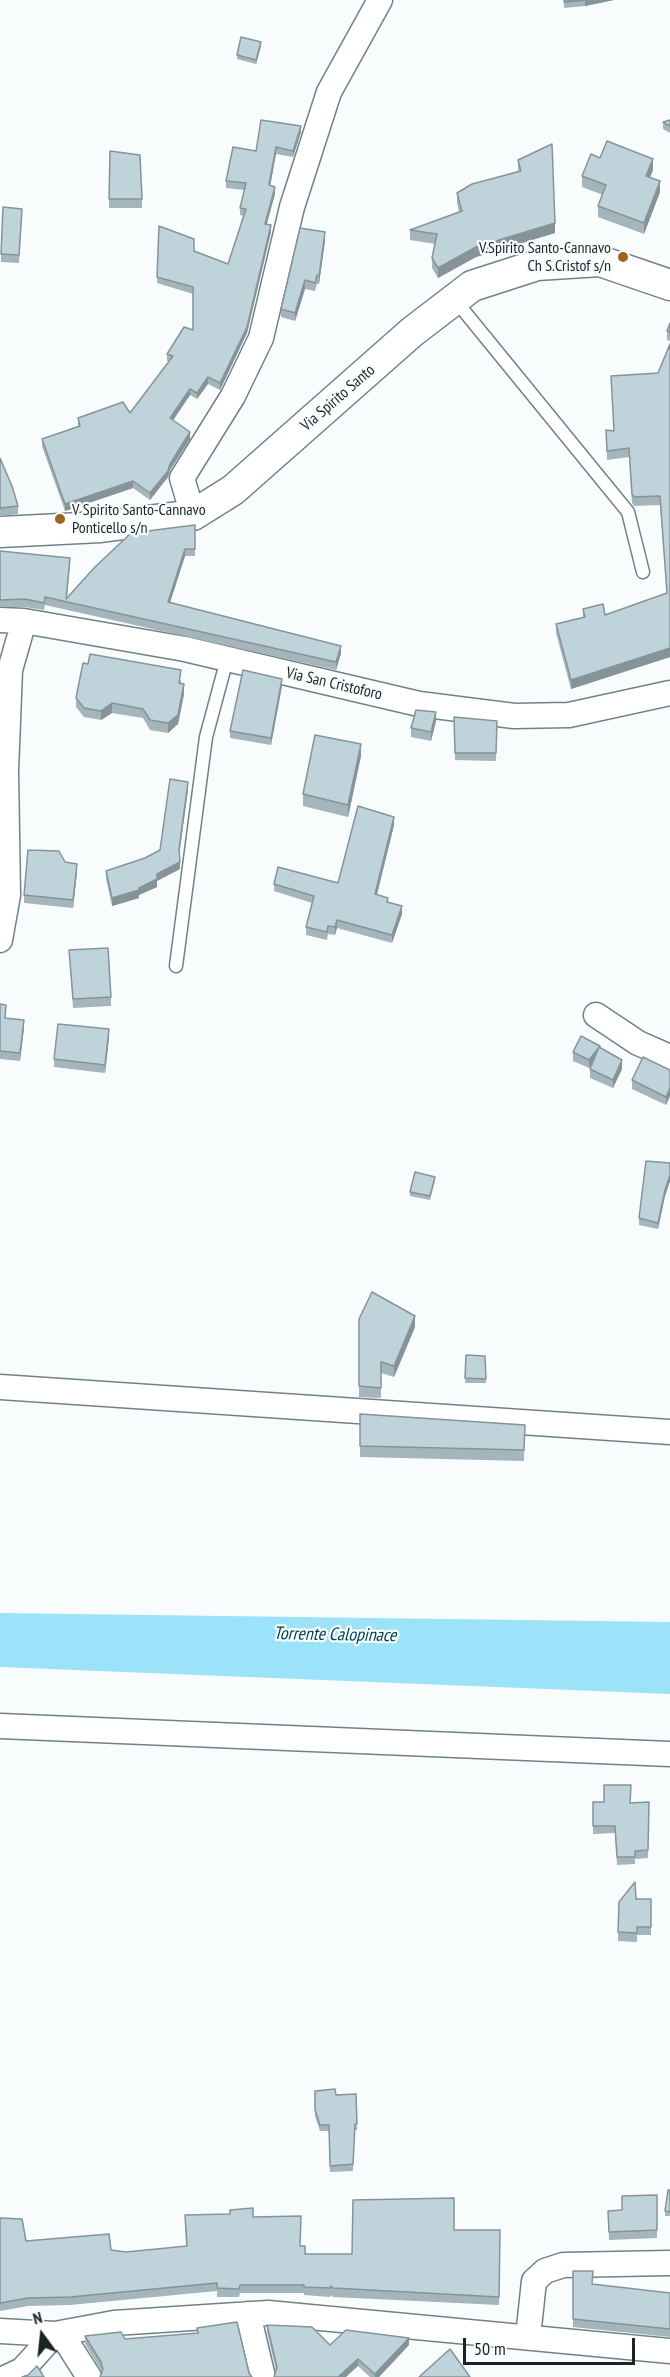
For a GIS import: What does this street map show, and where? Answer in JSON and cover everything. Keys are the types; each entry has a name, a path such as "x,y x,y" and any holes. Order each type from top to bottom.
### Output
{"street":[{"path":"193,515 182,478 233,396 261,338 292,207 329,92 380,0"},
{"name":"Via Spirito Santo","path":"0,532 101,527 193,515 233,490 412,332 472,286 537,265 600,261 670,285"},
{"path":"0,940 8,895 6,771 12,620"},
{"name":"Via San Cristoforo","path":"12,620 185,649 419,704 513,716 569,715 670,693"},
{"path":"596,1015 638,1043 670,1057"},
{"path":"0,1387 670,1432"},
{"path":"0,1726 670,1754"},
{"path":"528,2337 534,2281 545,2271 563,2265 670,2263"},
{"path":"0,2331 58,2334 114,2323 268,2313 670,2351"},
{"path":"248,2314 263,2377"},
{"path":"7,2377 22,2370 58,2334"},
{"path":"58,2334 89,2377"}],"lane":[{"path":"455,300 628,512 643,572"},
{"path":"176,966 206,737 226,659"}],"water":[{"name":"Torrente Calopinace","path":"0,1613 670,1622 670,1694 0,1667"}],"building":[{"path":"241,37 261,42 256,60 237,55"},
{"path":"261,120 301,126 293,151 276,147 269,185 275,187 265,224 271,225 247,327 220,383 208,377 197,393 190,389 170,418 190,432 168,471 150,493 133,481 65,504 42,439 80,426 78,418 123,402 130,413 173,356 167,354 184,327 193,330 193,287 157,277 159,226 194,239 194,251 228,264 246,209 240,208 246,183 226,181 233,147 256,151"},
{"path":"607,141 653,159 646,176 660,181 644,223 598,206 606,185 582,176 591,154 600,158"},
{"path":"552,144 555,223 476,247 438,268 432,258 437,234 410,230 462,211 457,193 472,184 521,171 518,160"},
{"path":"110,151 140,155 142,199 109,199"},
{"path":"3,207 22,209 19,255 1,254"},
{"path":"300,228 325,232 319,276 317,275 315,283 305,280 295,313 281,309"},
{"path":"670,344 670,648 571,680 556,624 585,617 583,609 603,604 605,615 667,593 660,496 634,497 629,448 607,451 606,430 614,431 611,376 658,373"},
{"path":"0,458 12,486 18,506 0,508"},
{"path":"195,525 195,549 185,549 168,602 341,646 336,662 45,597 44,603 25,599 0,600 0,551 70,558 66,599 131,533"},
{"path":"90,654 181,670 179,683 184,684 178,715 168,723 150,720 143,709 112,703 101,711 84,708 76,698 83,663 88,664"},
{"path":"243,670 282,679 271,738 230,731"},
{"path":"416,710 436,712 431,732 411,728"},
{"path":"454,717 497,721 496,753 455,753"},
{"path":"315,735 361,744 348,805 303,794"},
{"path":"170,779 188,782 179,849 180,862 157,874 157,879 139,890 112,898 106,871 145,858 160,850"},
{"path":"358,806 394,817 375,894 388,898 387,902 402,906 392,935 337,920 335,927 328,926 327,932 306,927 314,896 274,884 278,867 338,883"},
{"path":"28,850 59,851 65,862 77,864 73,900 24,895"},
{"path":"108,948 111,997 73,999 69,950"},
{"path":"0,1004 6,1005 5,1018 24,1020 20,1053 0,1051"},
{"path":"58,1024 109,1029 105,1065 54,1059"},
{"path":"581,1036 600,1046 589,1060 573,1052"},
{"path":"599,1047 622,1060 613,1080 590,1069"},
{"path":"643,1057 670,1070 670,1088 666,1097 632,1080"},
{"path":"646,1161 670,1163 670,1175 658,1223 639,1218"},
{"path":"415,1172 435,1177 430,1196 410,1192"},
{"path":"372,1292 415,1316 394,1366 381,1362 381,1388 359,1386 359,1319"},
{"path":"466,1355 485,1356 486,1379 465,1378"},
{"path":"360,1414 525,1425 524,1450 360,1446"},
{"path":"604,1785 631,1785 630,1803 649,1802 648,1850 635,1851 635,1857 617,1857 615,1826 593,1826 593,1802 604,1802"},
{"path":"635,1882 636,1899 651,1899 651,1927 637,1927 637,1933 618,1932 619,1902"},
{"path":"335,2089 336,2095 356,2094 357,2124 355,2124 353,2164 330,2166 329,2125 320,2125 315,2110 315,2091"},
{"path":"668,2190 670,2190 670,2212 665,2211"},
{"path":"657,2195 657,2230 609,2232 608,2211 622,2210 622,2196"},
{"path":"454,2198 454,2230 500,2230 499,2297 333,2288 331,2286 330,2288 304,2287 304,2285 240,2285 239,2289 217,2288 217,2283 70,2297 28,2298 0,2303 0,2218 22,2219 26,2241 109,2234 111,2250 126,2252 187,2246 185,2215 230,2214 230,2210 253,2208 253,2217 301,2216 300,2246 305,2246 305,2254 352,2254 353,2200"},
{"path":"573,2271 593,2271 592,2284 670,2293 670,2329 573,2319"},
{"path":"237,2322 249,2373 252,2377 100,2377 103,2369 101,2362 85,2336 121,2332 125,2339 198,2333 197,2328"},
{"path":"267,2325 312,2327 330,2345 346,2330 409,2338 375,2374 358,2359 338,2377 274,2377 277,2367"},
{"path":"450,2349 470,2377 419,2377"},
{"path":"37,2366 44,2377 22,2377 28,2375"}],"place":[{"name":"V.Spirito Santo-Cannavo Ch S.Cristof s/n","path":"623,257"},
{"name":"V Spirito Santo-Cannavo Ponticello s/n","path":"60,519"}]}
